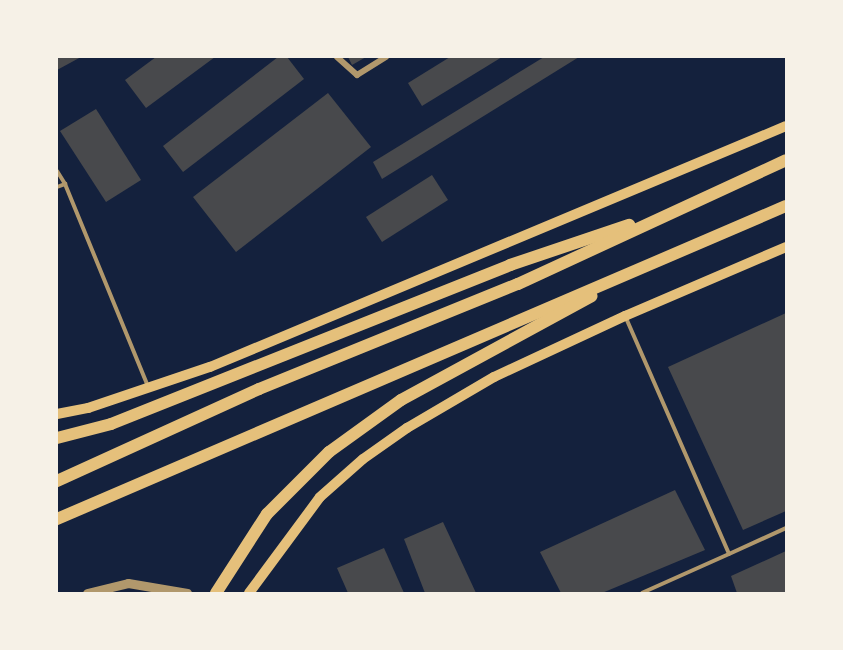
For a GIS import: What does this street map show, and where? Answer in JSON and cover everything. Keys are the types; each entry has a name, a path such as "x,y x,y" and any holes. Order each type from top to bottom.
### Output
{"highway":[{"path":"57,481 259,389 518,284 786,160"},
{"path":"57,438 111,424 510,266 687,206"},
{"path":"57,519 534,319 689,246 786,206"},
{"path":"216,593 267,514 329,452 401,400 534,319"}],"main road":[{"path":"57,414 148,388 373,301 786,126"},
{"path":"249,593 320,497 363,459 407,428 494,377 625,316 786,247"}],"street":[{"path":"337,57 357,75 386,57"},
{"path":"87,593 128,583 188,593"}],"lane":[{"path":"57,171 65,184 148,388"},
{"path":"57,187 65,184"},
{"path":"625,316 729,554"},
{"path":"642,593 786,528"}],"building":[{"path":"57,57 81,57 57,70"},
{"path":"156,57 215,57 146,108 125,80"},
{"path":"278,57 287,57 304,79 183,172 163,146"},
{"path":"348,57 366,57 352,65"},
{"path":"450,57 502,57 422,106 408,83"},
{"path":"544,57 579,57 382,179 373,162"},
{"path":"328,93 371,147 236,252 193,197"},
{"path":"96,109 141,180 106,202 60,131"},
{"path":"432,175 448,200 382,242 366,217"},
{"path":"786,313 786,511 743,530 668,367"},
{"path":"675,490 705,550 602,593 561,593 540,552"},
{"path":"443,522 476,593 425,593 404,539"},
{"path":"384,548 404,593 348,593 337,568"},
{"path":"786,551 786,593 737,593 731,576"}]}
